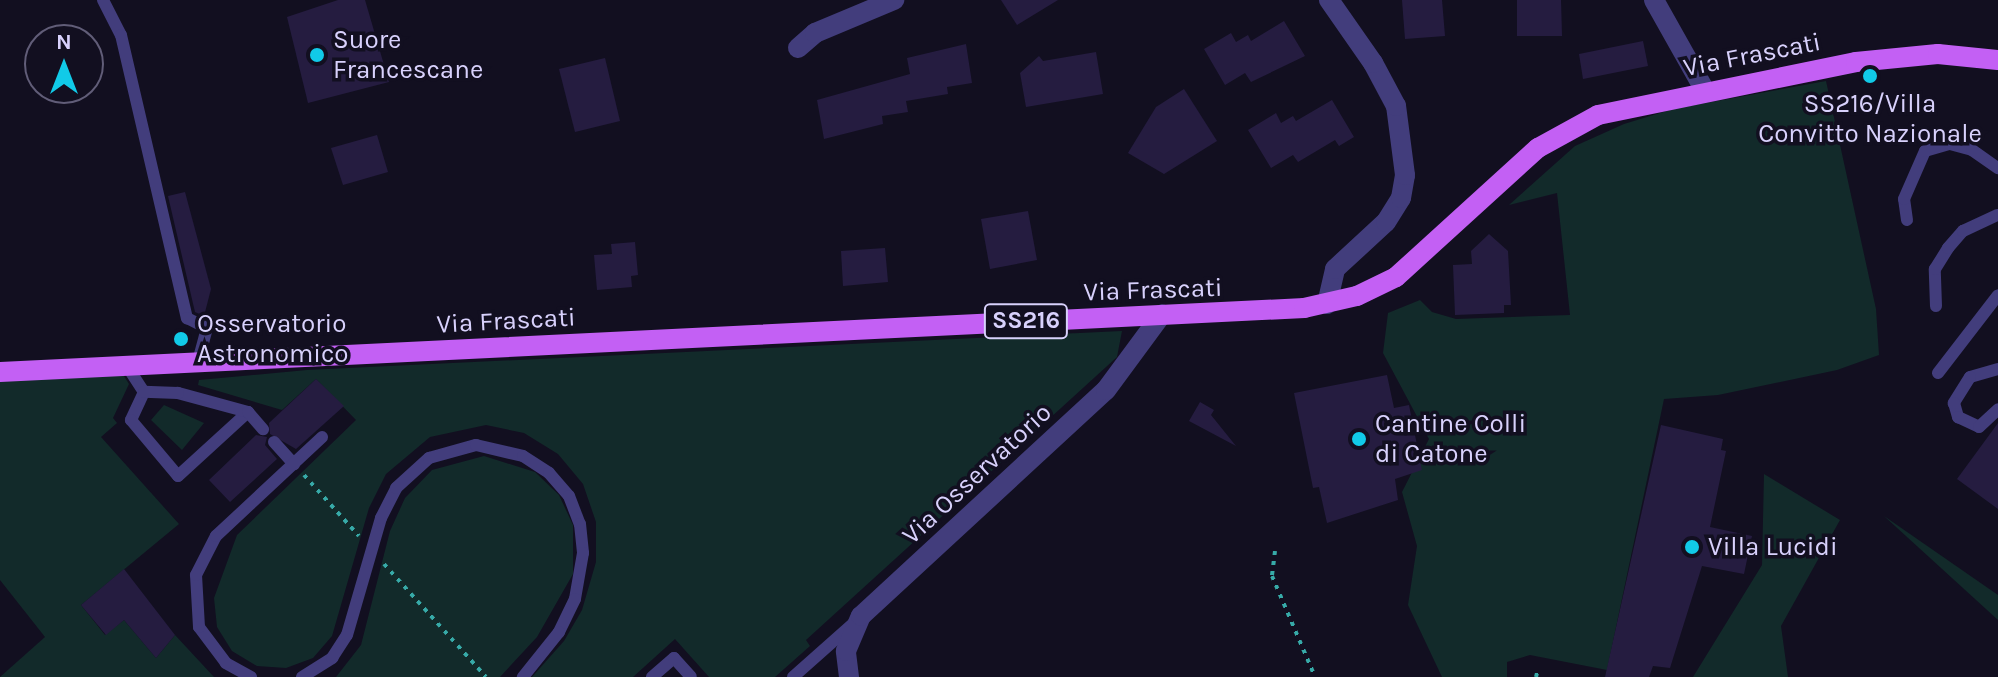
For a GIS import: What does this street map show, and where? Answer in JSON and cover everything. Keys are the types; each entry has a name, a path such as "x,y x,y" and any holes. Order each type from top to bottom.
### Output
{"main road":[{"name":"Via Frascati","path":"0,372 1162,314 1269,312 1327,304 1370,291 1409,268 1538,148 1566,129 1619,108 1873,59 1992,55"}],"street":[{"path":"798,48 815,33 894,0"},
{"path":"1327,304 1335,269 1386,222 1401,198 1405,175 1396,106 1366,52 1329,0"},
{"path":"1654,0 1705,91"},
{"name":"Via Osservatorio","path":"849,677 846,651 861,616 1106,390 1162,314"}],"lane":[{"path":"103,0 121,35 187,318 207,328 198,362"},
{"path":"1907,220 1904,199 1925,151 1950,144 1972,150 1998,168"},
{"path":"1936,306 1935,269 1948,248 1963,231 1998,215"},
{"path":"1938,373 1998,295"},
{"path":"127,366 144,392"},
{"path":"1998,369 1970,377 1954,403 1963,422 1979,427 1998,409"},
{"path":"144,392 131,420 178,476 248,412"},
{"path":"144,392 178,393 248,412 263,429"},
{"path":"251,677 226,663 199,627 196,575 216,536 322,437"},
{"path":"274,442 294,464"},
{"path":"302,677 322,667 347,635 371,550 396,488 418,464 440,452 463,446 493,447 523,456 549,473 578,515 582,568 568,616 523,677"},
{"path":"793,677 861,616"},
{"path":"652,677 674,658 691,677"}],"path":[{"path":"294,464 486,677"},
{"path":"1275,551 1272,576 1315,677"},
{"path":"1536,677 1538,669"}],"green space":[{"path":"1826,81 1876,309 1879,355 1837,370 1718,395 1664,399 1607,670 1530,655 1507,662 1507,677 1442,677 1408,605 1417,546 1402,492 1429,439 1383,353 1388,313 1420,300 1432,312 1456,319 1570,315 1557,193 1509,205 1575,146 1624,124 1673,109"},
{"path":"1122,331 1117,357 806,640 810,646 775,677 709,677 675,639 633,677 532,677 564,641 582,610 596,562 596,522 583,484 558,454 524,433 486,425 430,437 386,474 369,508 332,636 313,658 286,668 257,666 232,651 217,627 214,598 237,535 356,420 316,379 282,410 198,385 199,380 307,370"},
{"path":"122,373 129,384 113,418 117,423 101,437 179,524 81,605 105,635 124,620 156,658 175,635 214,677 0,677 45,637 0,580 0,378"},
{"path":"164,405 204,423 182,450 151,420"},
{"path":"484,456 535,472 559,495 573,525 573,574 537,637 500,677 336,677 361,645 390,531 405,498 432,470"},
{"path":"1764,474 1840,520 1781,626 1788,677 1693,677 1762,565"},
{"path":"1884,516 1998,595 1998,620"}],"building":[{"path":"338,0 365,0 389,82 308,103 287,17"},
{"path":"1001,0 1058,0 1017,25"},
{"path":"1402,0 1442,0 1445,36 1405,39"},
{"path":"1517,0 1561,0 1562,36 1517,36"},
{"path":"1284,21 1305,56 1251,82 1245,73 1225,85 1204,49 1231,33 1236,42 1248,35 1251,41"},
{"path":"1643,41 1648,66 1583,79 1579,54"},
{"path":"966,44 972,83 947,87 948,94 906,101 908,112 882,116 883,124 824,139 817,100 910,74 907,58"},
{"path":"1096,52 1103,94 1026,107 1020,73 1039,56 1043,61"},
{"path":"605,58 620,121 575,132 559,69"},
{"path":"1184,89 1217,141 1164,174 1128,153 1156,107"},
{"path":"1332,100 1354,137 1339,146 1335,140 1298,162 1293,155 1271,168 1248,130 1276,113 1281,123 1293,116 1296,121"},
{"path":"377,135 388,172 343,185 331,148"},
{"path":"185,192 211,289 204,316 195,312 168,196"},
{"path":"1028,211 1037,260 990,269 981,219"},
{"path":"1489,234 1508,251 1511,305 1504,305 1504,313 1455,315 1453,265 1472,264 1471,251"},
{"path":"635,242 638,275 631,276 632,287 597,290 594,255 612,254 611,244"},
{"path":"885,248 888,282 843,286 841,251"},
{"name":"Cantine Colli di Catone","path":"1387,375 1394,408 1409,405 1422,470 1395,479 1398,500 1327,523 1319,487 1313,488 1294,393"},
{"path":"316,379 344,406 296,449 270,434 269,423"},
{"path":"1200,402 1214,410 1211,415 1236,446 1189,421"},
{"path":"1998,423 1998,509 1957,479"},
{"name":"Villa Lucidi","path":"1661,425 1723,439 1721,450 1726,451 1710,527 1752,536 1744,574 1702,566 1670,668 1653,666 1649,677 1605,677"},
{"path":"256,435 267,437 265,445 277,459 230,502 209,480"},
{"path":"124,569 175,635 156,658 124,620 106,635 81,605"}],"place":[{"name":"Suore Francescane","path":"317,55"},
{"name":"SS216/Villa Convitto Nazionale","path":"1870,76"},
{"name":"Osservatorio Astronomico","path":"181,339"},
{"name":"Cantine Colli di Catone","path":"1359,439"},
{"name":"Villa Lucidi","path":"1692,547"}]}
